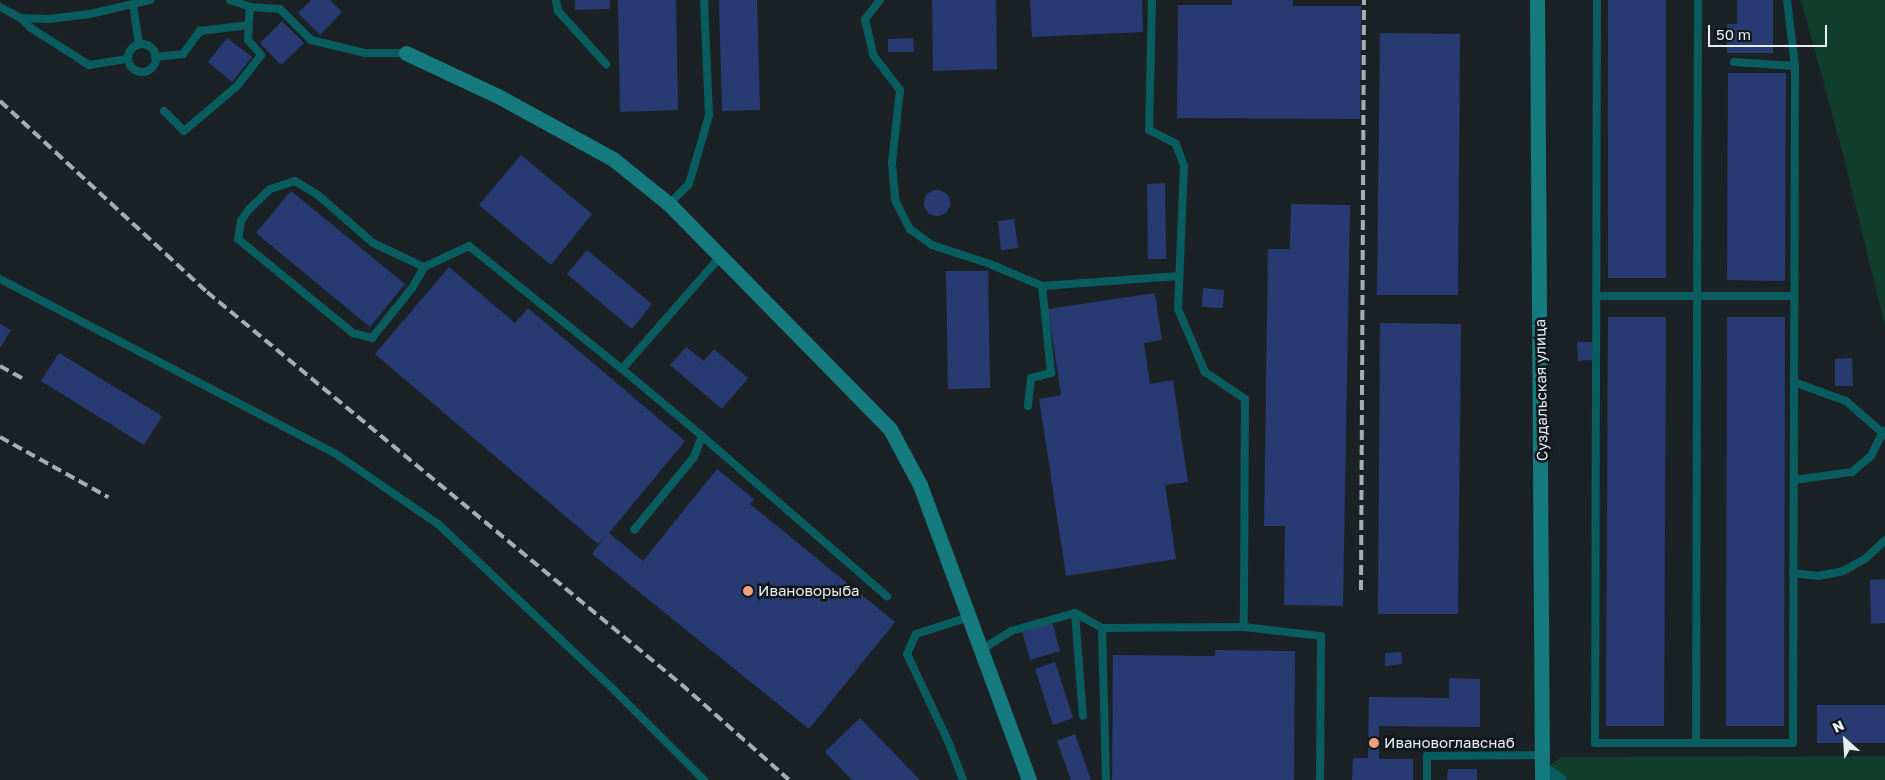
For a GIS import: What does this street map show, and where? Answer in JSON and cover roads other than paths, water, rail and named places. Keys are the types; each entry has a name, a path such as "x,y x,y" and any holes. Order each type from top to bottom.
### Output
{"street":[{"name":"Суздальская улица","path":"1537,0 1542,768"},
{"path":"406,53 498,96 613,159 669,204 890,429 920,485 1030,780"},
{"path":"1542,768 1559,780"}],"lane":[{"path":"21,18 90,14 150,0"},
{"path":"230,0 250,7 280,9 311,40 365,54 406,53"},
{"path":"556,0 558,10 606,64"},
{"path":"669,204 689,184 709,115 704,0"},
{"path":"880,0 865,19 873,55 900,90 892,164 895,200 910,228 932,245 990,264 1042,286 1179,276"},
{"path":"1152,0 1149,130 1176,144 1184,166 1178,309 1205,372 1245,399 1244,627"},
{"path":"1597,0 1595,743 1793,743 1795,66 1787,0"},
{"path":"1696,743 1698,0"},
{"path":"133,4 140,45"},
{"path":"0,7 21,18 31,28 88,65 128,59"},
{"path":"164,111 184,131 237,86 261,55 248,40 250,7"},
{"path":"155,57 183,54 200,31 249,25"},
{"path":"140,45 148,46 155,57 154,65 144,72 133,69 128,59 133,48 140,45"},
{"path":"1734,62 1795,66"},
{"path":"424,267 373,243 318,195 296,180 270,189 249,209 241,221 238,240 353,333 372,338 412,288 424,267 469,246 622,369 888,596"},
{"path":"622,369 720,257"},
{"path":"0,279 336,454 438,524 616,691 704,780"},
{"path":"1028,406 1031,378 1051,372 1042,286"},
{"path":"1596,296 1794,296"},
{"path":"1794,382 1846,401 1884,433 1871,456 1852,472 1794,480"},
{"path":"634,530 694,457 702,436"},
{"path":"1793,573 1818,576 1843,571 1866,558 1885,540"},
{"path":"981,650 1011,631 1075,613 1102,628 1244,627 1321,636 1320,780"},
{"path":"1075,613 1083,716"},
{"path":"963,780 948,741 907,654 916,634 969,617"},
{"path":"1102,628 1106,780"},
{"path":"1427,780 1427,756 1542,768"}],"railway":[{"path":"1361,590 1364,0"},
{"path":"0,101 207,292 681,684 789,780"},
{"path":"0,366 25,380"},
{"path":"0,437 108,497"}],"place":[{"name":"Ивановорыба","path":"748,591"},
{"name":"Ивановоглавснаб","path":"1374,743"}]}
